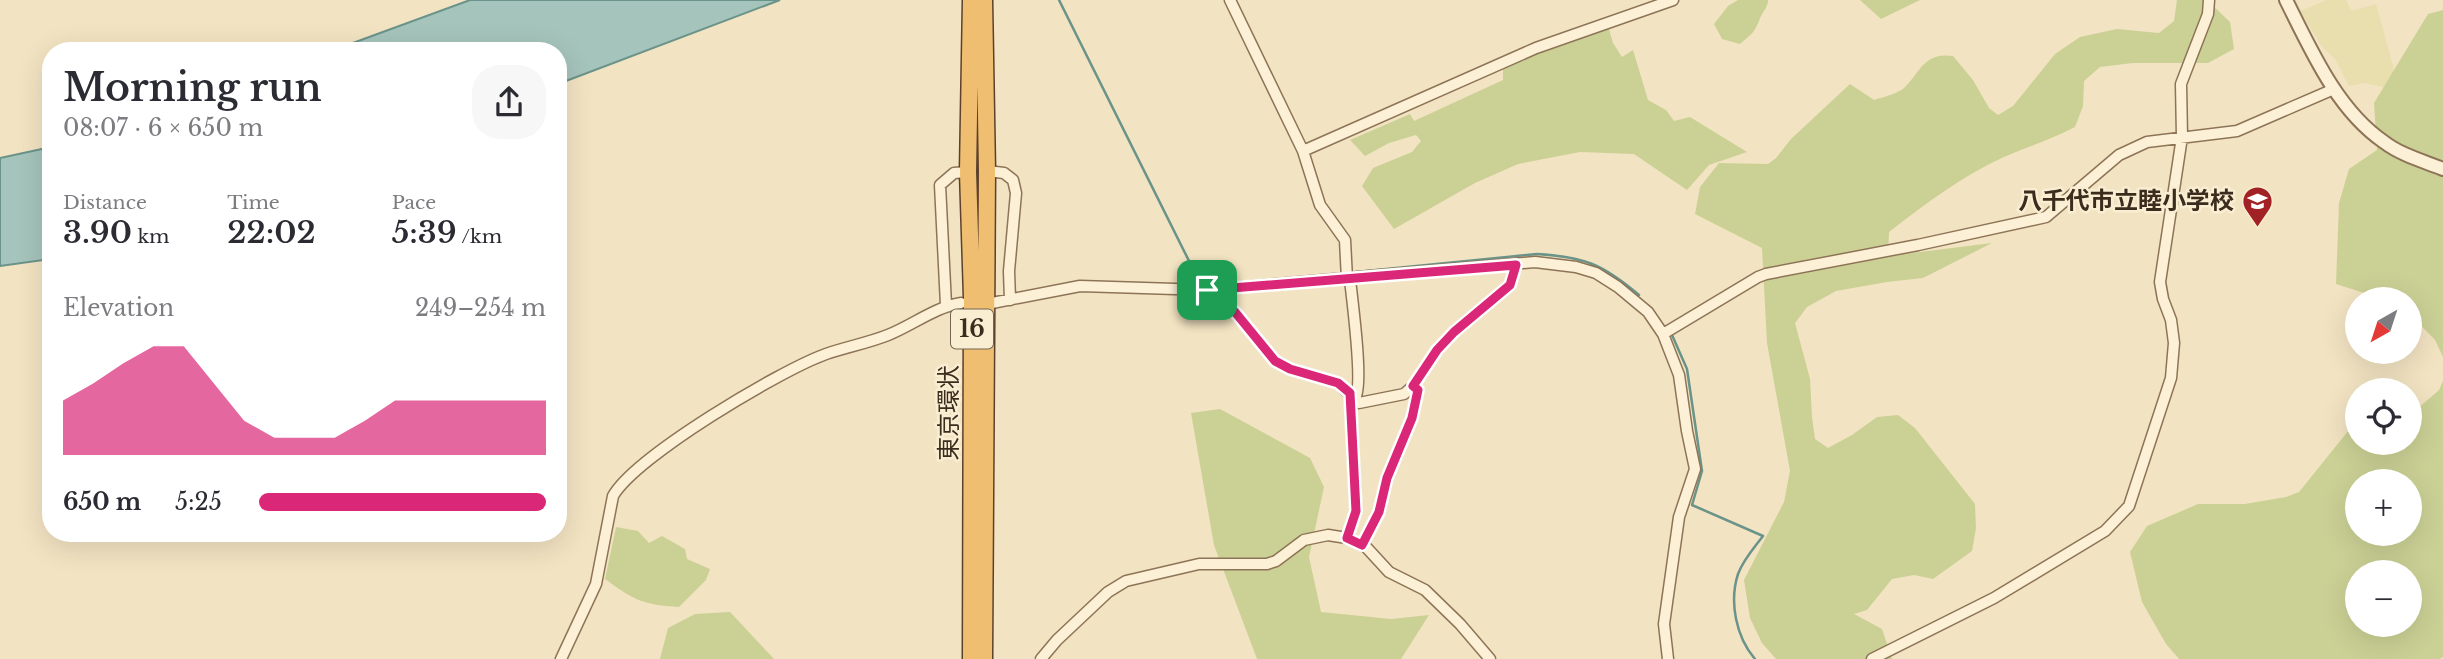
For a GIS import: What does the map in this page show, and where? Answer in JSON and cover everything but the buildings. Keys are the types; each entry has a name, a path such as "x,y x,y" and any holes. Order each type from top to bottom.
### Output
{"highway":[{"name":"東京環状","path":"971,0 968,172 978,560 984,659"},
{"name":"東京環状","path":"971,659 978,560 987,171 984,0"}],"street":[{"path":"1230,0 1303,151 1321,205 1345,240 1359,373 1359,393 1353,395"},
{"path":"1303,151 1536,48 1673,0"},
{"path":"1872,659 1994,598 2105,531 2129,506 2171,378 2174,343 2172,320 2163,299 2160,282 2182,137 2181,84 2208,14 2209,0"},
{"path":"2287,0 2334,89 2361,123 2384,143 2443,169"},
{"path":"1663,334 1766,274 2046,217 2132,147 2147,142 2237,131 2334,89"},
{"path":"987,171 1004,173 1013,180 1016,193 1009,271 1010,300"},
{"path":"946,305 940,185 954,173 968,172"},
{"path":"992,303 1080,286 1207,290 1550,262 1596,274 1618,287 1648,312 1663,334 1679,375 1695,469 1679,517 1664,624 1668,659"},
{"path":"1207,290 1235,312 1275,361 1290,369 1338,383 1359,403 1404,394 1454,332 1510,285 1516,265"},
{"path":"561,659 596,584 613,496 629,477 690,431 805,363 886,335 946,305 961,303"},
{"path":"1362,545 1379,512 1387,478 1412,418 1418,390 1413,386"},
{"path":"1347,538 1356,511 1353,395"},
{"path":"1041,659 1057,640 1108,592 1126,582 1199,564 1267,564 1276,561 1304,540 1328,535 1347,538 1362,545 1389,572 1425,590 1460,624 1490,659"}],"shaded area":[{"path":"2327,0 2346,0 2351,11 2376,4 2396,85 2387,88 2365,83 2349,86 2335,59 2323,48 2300,11"}],"green space":[{"path":"1738,0 1768,0 1755,29 1740,44 1722,39 1714,24 1728,6"},
{"path":"1860,0 1920,0 1881,19"},
{"path":"2177,0 2207,0 2230,22 2234,49 2208,63 2133,63 2100,67 2084,81 2083,106 2075,127 2004,157 1944,191 1889,232 1888,256 1992,243 1923,278 1836,291 1807,307 1795,323 1810,379 1815,439 1828,448 1877,417 1898,415 1915,428 1975,504 1976,528 1972,551 1933,579 1914,575 1892,579 1867,610 1854,614 1882,629 1892,659 1776,659 1762,643 1750,618 1744,580 1784,502 1790,471 1767,343 1762,248 1695,214 1700,187 1719,163 1768,164 1850,84 1874,100 1902,89 1924,64 1936,57 1953,56 1973,80 1989,108 1998,115 2013,106 2055,54 2080,37 2117,29 2159,33 2174,21"},
{"path":"2443,10 2443,357 2435,340 2422,326 2422,287 2345,287 2336,284 2339,203 2349,169 2377,150 2374,103 2428,14"},
{"path":"1609,29 1613,43 1622,57 1633,50 1648,100 1666,110 1674,121 1690,117 1747,152 1709,165 1687,190 1634,154 1580,152 1518,164 1475,183 1394,229 1362,186 1373,168 1412,152 1421,141 1416,135 1389,143 1365,156 1350,140 1410,114 1414,121 1503,80 1503,68 1570,41"},
{"path":"2443,381 2443,657 2179,659 2166,644 2142,602 2130,552 2147,526 2198,504 2245,504 2299,492 2345,435 2345,455 2422,455 2422,405 2439,390"},
{"path":"1220,409 1310,458 1324,487 1309,557 1321,612 1391,619 1429,615 1401,659 1257,659 1214,545 1191,413"},
{"path":"616,527 638,531 649,543 662,536 685,549 687,559 710,569 706,580 679,607 647,603 624,592 605,579"},
{"path":"730,612 774,659 660,659 668,628 695,614"}],"water":[{"path":"470,0 780,0 567,81 567,42 356,42"},
{"path":"42,149 42,260 0,266 0,158"}],"waterway":[{"path":"1059,0 1193,269"},
{"path":"1356,272 1537,254 1554,255 1581,260 1603,269 1639,295"},
{"path":"1672,335 1687,369 1702,471 1692,505 1763,536 1740,569 1734,596 1739,630 1755,659"}],"place":[{"name":"八千代市立睦小学校","path":"2257,228"}],"route":[{"path":"1516,265 1510,285 1454,332 1437,350 1413,386 1418,390 1412,418 1387,478 1379,512 1362,545 1347,538 1356,511 1350,393 1338,383 1290,369 1275,361 1235,312 1207,290 1516,265"}]}
